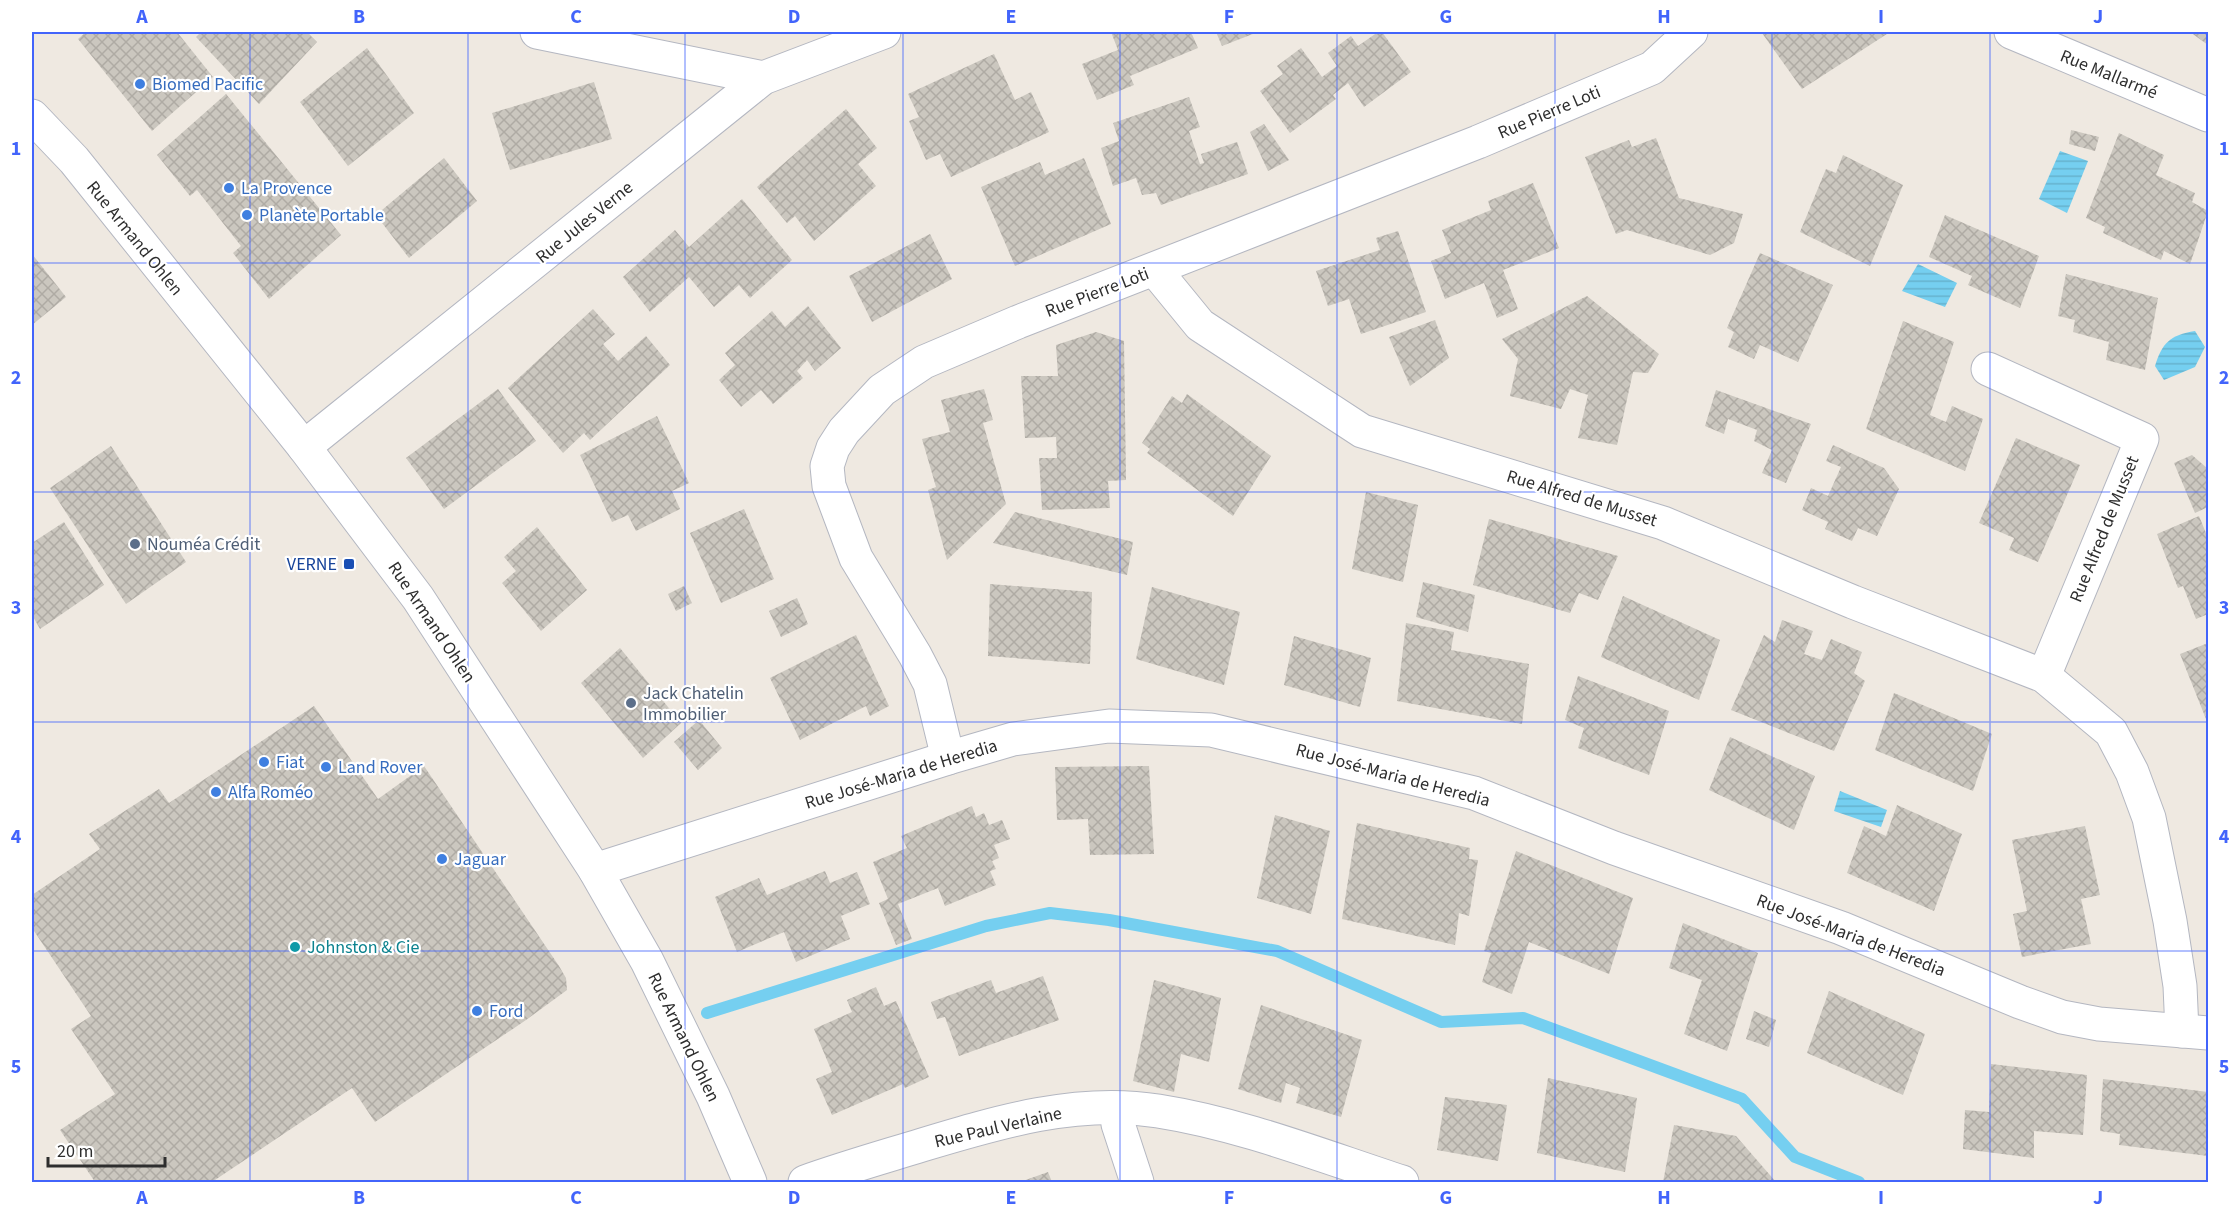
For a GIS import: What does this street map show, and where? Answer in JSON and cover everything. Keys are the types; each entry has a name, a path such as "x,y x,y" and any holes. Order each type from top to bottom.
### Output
{"street":[{"path":"537,32 763,78"},
{"name":"Rue Jules Verne","path":"304,447 763,78 884,32"},
{"name":"Rue Pierre Loti","path":"948,758 930,684 856,558 834,507 829,486 828,466 832,448 849,424 882,390 924,362 1017,322 1478,142 1652,68 1691,32"},
{"name":"Rue Mallarmé","path":"2011,32 2208,115"},
{"name":"Rue Armand Ohlen","path":"32,116 74,160 304,447 418,598 595,870 657,980 713,1096 750,1182"},
{"name":"Rue Alfred de Musset","path":"1155,270 1200,325 1362,431 1664,523 1852,602 2044,676 2110,732 2132,772 2149,818 2170,921 2180,986 2195,1032"},
{"name":"Rue Alfred de Musset","path":"1988,369 2142,439 2044,676"},
{"name":"Rue José-Maria de Heredia","path":"595,870 948,758 1013,740 1109,726 1211,730 1474,793 1614,848 1841,928 2062,1017 2099,1024 2195,1032"},
{"path":"1116,1108 1118,1124 1137,1182"},
{"name":"Rue Paul Verlaine","path":"805,1182 1003,1121 1050,1112 1116,1108 1156,1110 1197,1119 1271,1139 1402,1182"}],"water":[{"path":"2060,151 2088,161 2067,213 2039,199"},
{"path":"1918,264 1957,283 1945,307 1902,291"},
{"path":"2195,331 2205,347 2195,367 2164,380 2155,366 2164,346 2179,335"},
{"path":"1840,791 1887,810 1881,827 1834,811"}],"building":[{"path":"86,32 177,32 213,77 152,131 78,39"},
{"path":"201,32 307,32 317,42 259,104 196,37"},
{"path":"1111,32 1191,32 1198,48 1130,76 1134,85 1097,100 1082,64 1118,50"},
{"path":"1216,32 1258,32 1222,46"},
{"path":"1378,32 1382,32 1411,72 1364,107 1348,83 1333,95 1336,99 1290,133 1260,91 1283,74 1277,66 1301,48 1322,77 1337,66 1328,53 1351,36 1358,46"},
{"path":"1890,32 1802,89 1762,33"},
{"path":"2190,32 2208,32 2208,45"},
{"path":"367,48 414,113 348,166 300,102"},
{"path":"994,54 1015,100 1031,92 1049,132 951,177 940,154 926,160 909,121 919,117 908,94"},
{"path":"594,82 612,139 510,170 492,113"},
{"path":"226,94 341,235 269,299 233,253 241,246 197,190 190,196 157,155"},
{"path":"1189,97 1200,127 1189,131 1200,164 1204,163 1201,154 1237,142 1248,174 1161,205 1156,193 1142,195 1136,178 1113,186 1101,148 1119,141 1113,123"},
{"path":"846,109 877,148 858,164 876,186 814,241 795,216 787,223 757,187"},
{"path":"1264,124 1289,160 1268,171 1250,132"},
{"path":"2071,130 2099,137 2095,151 2069,144"},
{"path":"2119,133 2164,155 2156,175 2195,193 2192,202 2208,211 2190,264 2164,251 2161,260 2103,233 2105,227 2086,218"},
{"path":"1656,138 1679,198 1743,214 1734,243 1710,255 1627,230 1616,234 1585,157 1629,140 1632,147"},
{"path":"1843,155 1903,185 1870,266 1800,232 1826,169 1836,173"},
{"path":"444,158 477,201 409,258 376,215"},
{"path":"1084,158 1111,224 1015,266 981,187 1040,162 1045,175"},
{"path":"1533,183 1559,248 1503,270 1518,309 1497,318 1484,283 1445,299 1431,261 1451,253 1442,230 1491,210 1488,201"},
{"path":"742,199 792,260 750,298 739,285 714,307 689,277 650,312 623,277 675,230 689,247"},
{"path":"1945,215 2039,256 2020,308 1968,285 1972,276 1929,257"},
{"path":"1398,231 1426,312 1361,334 1349,299 1328,306 1316,271 1380,250 1376,238"},
{"path":"930,234 952,279 872,322 849,276"},
{"path":"1760,253 1833,285 1798,362 1760,345 1754,359 1728,347 1734,332 1727,328"},
{"path":"32,254 66,297 32,325"},
{"path":"2066,274 2158,298 2145,370 2106,360 2109,342 2073,332 2075,320 2058,316"},
{"path":"1587,296 1659,354 1648,373 1633,372 1617,445 1578,438 1588,395 1570,389 1561,409 1510,396 1518,359 1502,339"},
{"path":"808,306 841,348 815,371 807,360 797,371 803,378 773,404 761,390 741,407 719,380 735,365 725,353 772,311 785,327"},
{"path":"593,309 615,334 603,344 618,361 646,336 670,365 590,440 584,433 563,453 508,388"},
{"path":"1435,320 1449,358 1410,386 1389,337"},
{"path":"1903,321 1954,342 1930,415 1946,422 1952,406 1983,419 1965,471 1866,429"},
{"path":"1096,332 1124,341 1126,480 1108,481 1110,508 1042,510 1039,458 1057,458 1056,437 1025,438 1021,376 1058,376 1056,345"},
{"path":"498,389 536,441 444,509 406,458"},
{"path":"984,389 993,420 983,423 1006,504 947,560 928,490 936,487 922,439 950,432 941,400"},
{"path":"1716,390 1811,424 1786,483 1762,473 1772,450 1754,441 1757,430 1728,419 1724,434 1705,426"},
{"path":"1187,394 1271,456 1233,516 1147,453 1150,449 1142,443 1172,396 1182,403"},
{"path":"657,416 689,483 672,491 680,509 636,531 628,515 612,522 580,455"},
{"path":"2016,438 2080,465 2038,562 2009,550 2014,538 1979,523"},
{"path":"1833,445 1884,468 1899,489 1877,536 1858,528 1852,541 1825,529 1828,522 1802,510 1811,488 1828,496 1841,467 1826,461"},
{"path":"111,446 186,562 126,604 50,488"},
{"path":"2192,455 2208,469 2208,507 2195,513 2174,463"},
{"path":"1366,492 1418,505 1403,582 1352,569"},
{"path":"744,509 774,579 721,603 690,533"},
{"path":"1015,512 1133,542 1127,575 993,543"},
{"path":"2199,516 2208,538 2208,614 2196,619 2183,586 2178,588 2157,534"},
{"path":"1489,519 1618,556 1598,600 1579,593 1570,613 1473,585"},
{"path":"64,522 104,585 40,629 32,615 32,543"},
{"path":"537,527 587,590 541,631 502,583 516,571 504,557"},
{"path":"1423,582 1475,595 1468,632 1416,617"},
{"path":"990,584 1092,592 1090,664 988,656"},
{"path":"684,586 692,603 676,611 668,594"},
{"path":"1152,587 1240,612 1224,685 1136,659"},
{"path":"1623,596 1720,640 1699,700 1601,657"},
{"path":"797,598 808,624 781,637 769,611"},
{"path":"1782,620 1813,631 1804,654 1822,660 1831,639 1862,652 1854,673 1865,681 1834,751 1731,710 1764,635 1775,642"},
{"path":"1406,623 1454,632 1451,650 1529,664 1522,724 1397,701"},
{"path":"856,635 889,706 870,716 866,706 800,740 770,678"},
{"path":"1294,636 1371,658 1360,707 1284,685"},
{"path":"2208,643 2208,724 2180,654"},
{"name":"Jack Chatelin Immobilier","path":"620,648 681,723 643,758 581,683"},
{"path":"1578,676 1669,711 1649,775 1578,748 1584,728 1565,720"},
{"path":"1894,693 1992,734 1973,791 1875,750"},
{"name":"Johnston & Cie","path":"314,706 378,799 424,766 559,966 566,978 567,990 375,1122 352,1088 212,1182 95,1182 60,1130 115,1094 71,1029 91,1016 32,928 32,895 100,849 89,834 159,789 169,803"},
{"name":"Jack Chatelin Immobilier","path":"699,720 722,748 698,770 674,742"},
{"path":"1730,737 1815,776 1794,830 1709,790"},
{"path":"1149,766 1154,854 1090,855 1088,819 1057,820 1055,767"},
{"path":"1897,805 1962,834 1934,911 1847,873 1864,826 1886,836"},
{"path":"972,806 976,817 984,813 989,825 1002,820 1010,839 994,845 999,858 992,861 996,869 990,871 996,885 945,906 938,888 898,904 912,939 896,945 879,903 888,899 873,862 907,848 901,836"},
{"path":"1275,815 1330,831 1311,914 1257,898"},
{"path":"1357,823 1470,848 1469,859 1478,860 1469,916 1459,913 1455,945 1342,919"},
{"path":"2085,826 2100,895 2081,899 2091,944 2022,957 2013,914 2027,911 2012,840"},
{"path":"1516,851 1633,898 1609,974 1529,942 1512,994 1482,982 1491,953 1484,951"},
{"path":"825,871 830,883 857,872 870,904 841,916 850,939 796,962 784,932 737,952 715,897 759,878 767,895"},
{"path":"1683,923 1758,953 1727,1051 1684,1034 1702,980 1669,968"},
{"path":"1043,976 1059,1020 959,1056 945,1017 937,1019 931,1002 991,980 996,993"},
{"path":"1154,980 1221,998 1209,1062 1181,1054 1174,1092 1133,1081"},
{"path":"876,987 884,1006 896,1001 929,1077 905,1088 903,1084 832,1115 816,1079 832,1072 814,1029 852,1012 847,1000"},
{"path":"1829,991 1925,1034 1903,1095 1807,1053"},
{"path":"1261,1005 1362,1040 1341,1117 1296,1103 1300,1088 1286,1083 1281,1103 1238,1089"},
{"path":"1754,1011 1776,1020 1769,1047 1746,1039"},
{"path":"1991,1064 2087,1075 2083,1135 2034,1131 2034,1158 1963,1149 1965,1110 1989,1112"},
{"path":"1548,1078 1637,1098 1625,1172 1537,1153"},
{"path":"2103,1079 2208,1092 2208,1156 2119,1145 2120,1134 2100,1131"},
{"path":"1445,1097 1507,1105 1498,1161 1437,1150"},
{"path":"1674,1125 1736,1136 1776,1182 1663,1182"},
{"path":"1048,1172 1052,1182 1020,1182"}],"waterway":[{"path":"707,1013 986,926 1050,913 1109,920 1277,951 1441,1022 1523,1018 1742,1099 1795,1157 1859,1182"}],"place":[{"name":"Biomed Pacific","path":"140,84"},
{"name":"La Provence","path":"229,188"},
{"name":"Planète Portable","path":"247,215"},
{"name":"Nouméa Crédit","path":"135,544"},
{"name":"VERNE","path":"349,564"},
{"name":"Jack Chatelin Immobilier","path":"631,703"},
{"name":"Fiat","path":"264,762"},
{"name":"Land Rover","path":"326,767"},
{"name":"Alfa Roméo","path":"216,792"},
{"name":"Jaguar","path":"442,859"},
{"name":"Johnston & Cie","path":"295,947"},
{"name":"Ford","path":"477,1011"}]}
